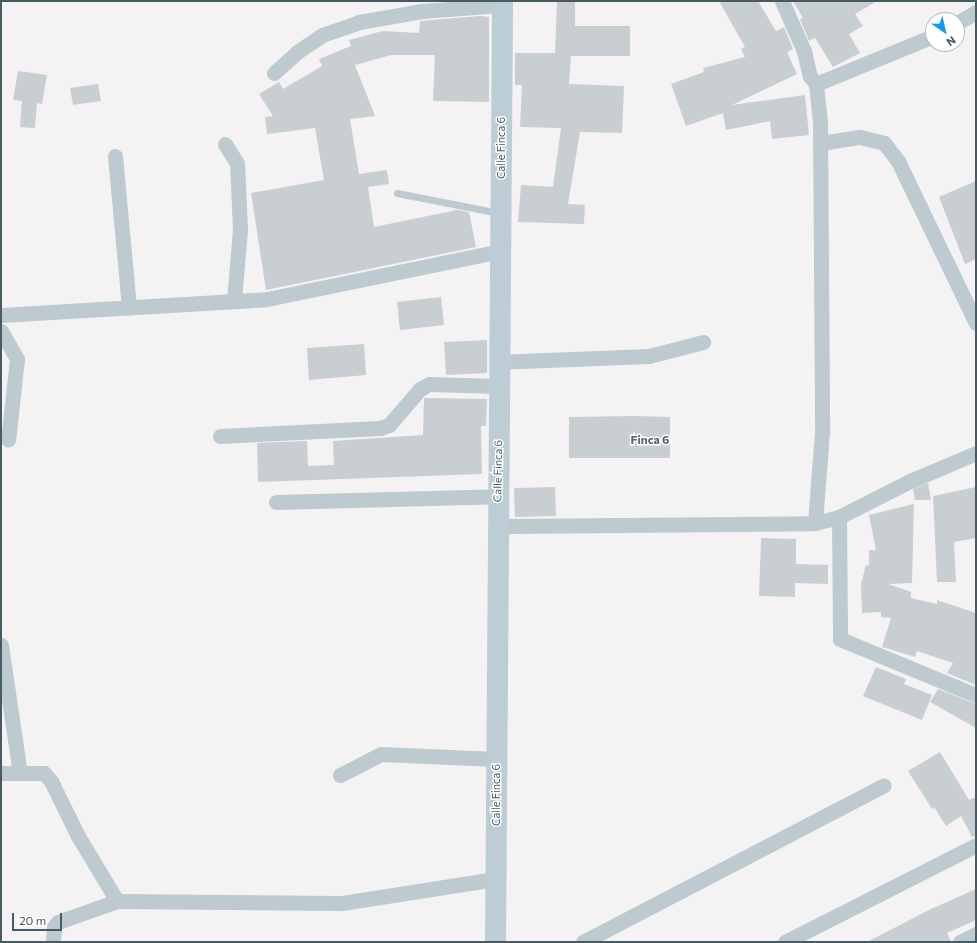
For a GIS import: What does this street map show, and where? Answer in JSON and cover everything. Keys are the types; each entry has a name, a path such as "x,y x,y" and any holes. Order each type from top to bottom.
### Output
{"street":[{"path":"782,1 804,51 810,76 816,84 820,143 822,432 815,523"},
{"path":"274,73 297,52 322,35 359,22 422,11 502,3"},
{"name":"Calle Finca 6","path":"495,942 498,362 501,251 502,3"},
{"path":"965,18 976,12"},
{"path":"816,84 925,39"},
{"path":"820,143 860,137 884,143 898,161 976,323"},
{"path":"224,144 237,163 240,229 234,301"},
{"path":"115,156 129,307"},
{"path":"1,315 267,299 501,251"},
{"path":"1,332 17,359 8,440"},
{"path":"498,362 649,356 703,342"},
{"path":"220,436 380,428 389,425 420,389 429,384 499,386"},
{"path":"497,526 815,523 839,518 910,481 976,453"},
{"path":"276,502 498,496"},
{"path":"839,518 840,639 976,695"},
{"path":"1,645 20,773"},
{"path":"340,775 381,754 496,759"},
{"path":"1,773 44,773 51,781 78,836 118,901"},
{"path":"583,942 884,785"},
{"path":"785,942 976,845"},
{"path":"53,942 54,927 58,922 118,901 342,903 495,879"},
{"path":"960,942 976,934"}],"lane":[{"path":"397,193 501,214"}],"building":[{"path":"557,1 575,1 575,26 630,26 630,56 571,56 569,84 624,86 622,133 580,132 568,204 585,205 584,224 518,222 521,185 553,187 561,128 520,127 522,85 515,85 515,53 555,53"},
{"path":"719,1 758,1 776,31 784,27 793,49 787,52 797,74 732,105 805,95 809,135 772,139 770,121 726,130 723,113 686,126 671,84 704,72 703,68 745,57 741,49 745,47"},
{"path":"793,1 877,1 855,14 863,26 849,34 860,53 833,67 815,38 809,41 800,19 803,18"},
{"path":"480,16 489,17 489,102 433,101 435,55 391,55 355,65 375,116 350,119 359,174 387,170 389,184 368,187 374,227 457,210 469,212 476,247 266,290 251,193 324,180 315,128 267,134 265,117 273,116 259,94 279,82 283,89 322,66 319,59 351,46 349,40 383,31 419,33 420,21"},
{"path":"18,71 47,75 42,104 37,103 35,128 20,127 22,101 13,100"},
{"path":"98,84 101,101 73,105 70,88"},
{"path":"976,181 976,259 965,264 939,197"},
{"path":"441,297 444,325 400,330 397,302"},
{"path":"487,340 487,373 446,375 444,342"},
{"path":"364,344 366,375 309,380 307,348"},
{"path":"424,398 487,399 486,426 481,426 482,474 258,482 257,443 307,441 308,466 334,465 333,441 423,435"},
{"path":"569,417 670,417 670,458 569,458"},
{"path":"928,483 931,500 915,500 913,489"},
{"path":"555,487 556,516 515,517 514,488"},
{"path":"976,487 976,538 954,542 956,582 937,582 933,496"},
{"path":"914,504 912,583 888,584 911,592 911,598 937,604 937,600 976,613 976,685 947,673 953,663 917,651 915,657 882,647 891,618 881,617 881,612 862,613 861,584 866,565 869,566 869,550 876,550 869,515"},
{"path":"761,538 796,539 796,564 828,565 828,584 795,583 795,597 759,596"},
{"path":"876,667 906,679 904,684 932,695 922,720 863,696"},
{"path":"938,689 976,704 976,728 930,702"},
{"path":"940,752 969,800 976,797 976,836 972,837 961,816 946,826 934,807 932,809 908,771"},
{"path":"976,889 976,920 947,933 951,942 867,942 929,910"}],"district":[{"name":"Finca 6","path":"650,440"}]}
